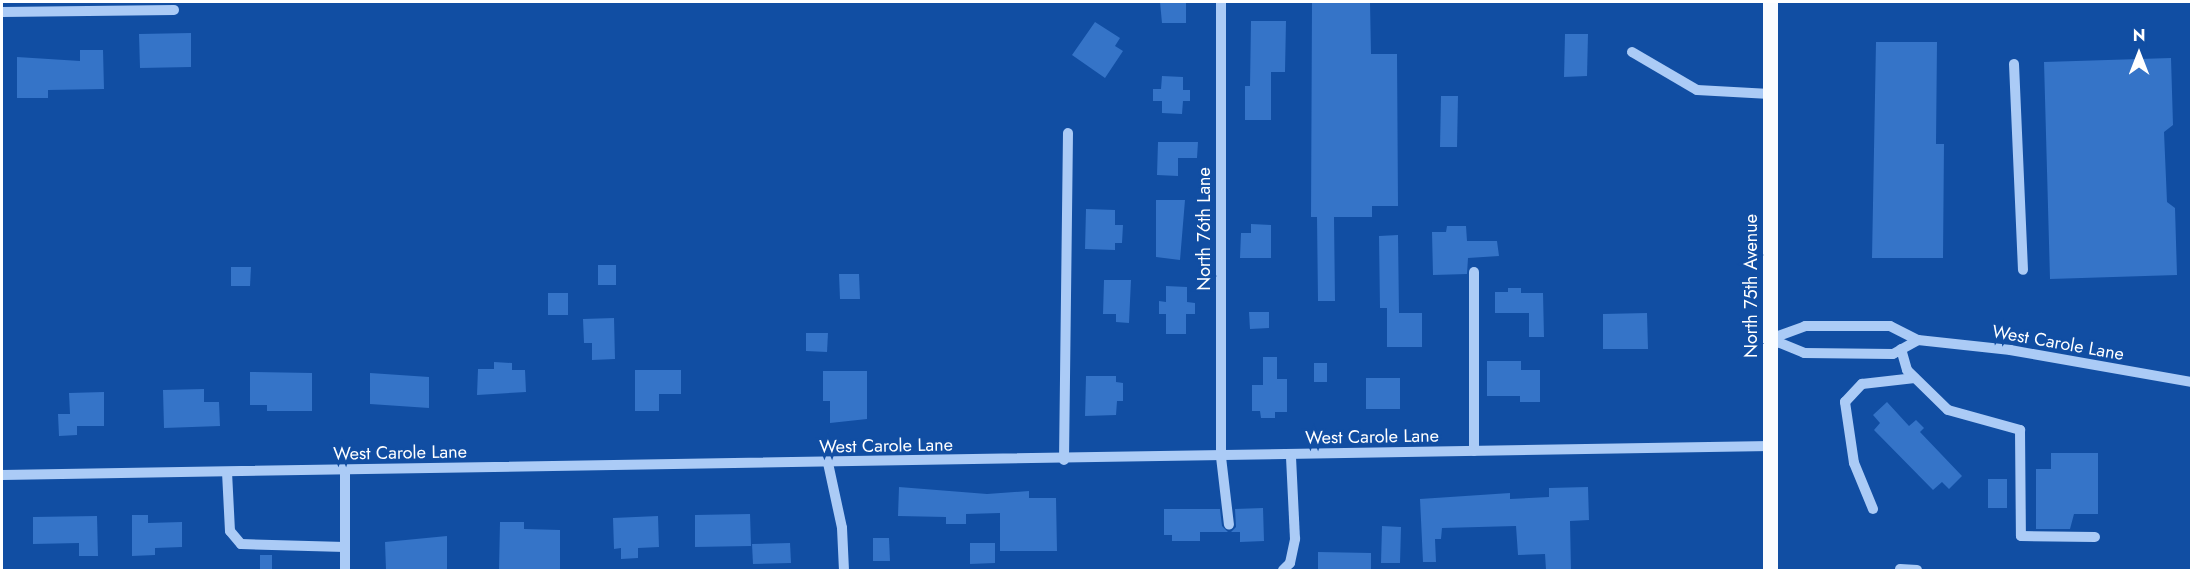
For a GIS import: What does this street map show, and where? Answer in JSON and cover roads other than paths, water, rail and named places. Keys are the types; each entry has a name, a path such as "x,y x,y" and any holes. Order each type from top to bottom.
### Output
{"main road":[{"name":"North 75th Avenue","path":"1770,2 1770,570"}],"street":[{"name":"North 76th Lane","path":"1221,2 1221,458 1229,525"},
{"path":"2,12 174,10"},
{"path":"1632,52 1697,90 1770,94"},
{"path":"2014,63 2023,270"},
{"path":"1064,460 1068,133"},
{"path":"1474,272 1474,451"},
{"name":"West Carole Lane","path":"1770,339 1815,325 1890,326 1918,340 2010,350 2192,382"},
{"path":"1770,339 1804,353 1893,354 1918,340"},
{"path":"1901,350 1915,378 1948,410 2020,430 2021,536 2095,537"},
{"path":"1873,509 1854,463 1845,402 1862,384 1915,378"},
{"name":"West Carole Lane","path":"2,475 1221,458 1771,446"},
{"path":"1283,570 1290,563 1295,539 1291,456"},
{"path":"828,463 842,528 844,570"},
{"path":"345,471 345,570"},
{"path":"226,472 230,531 241,544 345,547"},
{"path":"1900,569 1917,570"}]}
